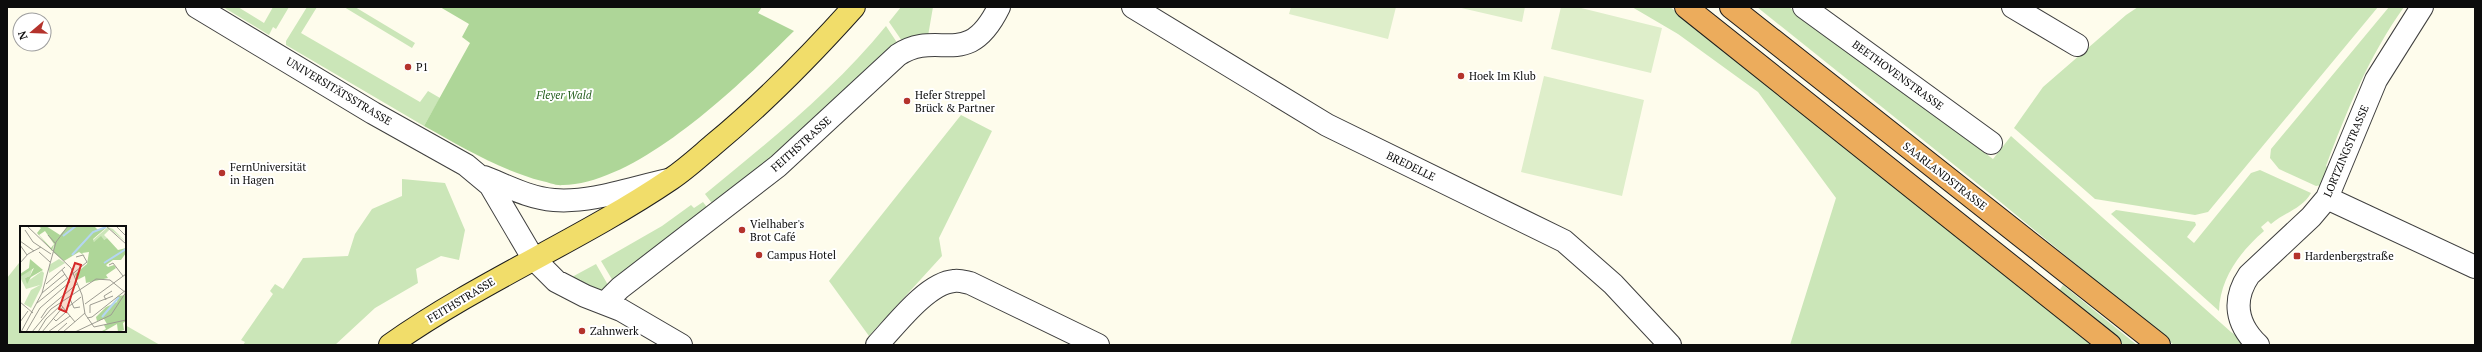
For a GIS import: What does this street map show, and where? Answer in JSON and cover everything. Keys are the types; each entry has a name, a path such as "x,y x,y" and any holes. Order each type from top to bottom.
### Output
{"highway":[{"path":"1686,7 2110,345"},
{"name":"SAARLANDSTRASSE","path":"1731,7 2159,345"}],"main road":[{"name":"FEITHSTRASSE","path":"390,345 533,258 671,180 762,101 821,43 854,7"}],"street":[{"name":"UNIVERSITÄTSSTRASSE","path":"197,7 481,175 524,194 554,200 583,199 671,180"},
{"name":"FEITHSTRASSE","path":"605,303 620,288 778,166 898,55 917,47 961,46 971,42 984,31 999,7"},
{"name":"BREDELLE","path":"1133,7 1327,125 1564,241 1613,284 1670,345"},
{"name":"BEETHOVENSTRASSE","path":"1804,7 1991,143"},
{"path":"2014,7 2077,45"},
{"name":"LORTZINGSTRASSE","path":"2258,345 2240,323 2237,310 2240,295 2247,279 2311,217 2327,198 2376,80 2422,7"},
{"name":"UNIVERSITÄTSSTRASSE","path":"481,175 497,196 533,258"},
{"path":"2327,198 2475,267"},
{"path":"533,258 556,281 585,296 605,303 681,345"},
{"path":"877,345 910,310 935,289 955,280 970,283 1098,345"}],"green space":[{"path":"223,7 238,7 264,23 273,7 289,7 276,29 273,27 269,35"},
{"path":"307,7 317,7 301,33 420,102 428,91 440,98 424,126 286,45 286,41"},
{"path":"344,7 355,7 415,43 412,48"},
{"name":"Fleyer Wald","path":"440,7 762,7 758,13 794,31 718,102 688,127 656,149 624,167 593,180 560,185 552,184 511,171 467,150 424,126 470,43 462,37 469,24"},
{"path":"901,7 933,7 928,36 902,41 889,22"},
{"path":"1291,7 1396,7 1388,39 1289,14"},
{"path":"1457,7 1525,7 1522,22"},
{"path":"1561,7 1577,7 1662,28 1651,73 1551,49"},
{"path":"1632,7 1670,7 2093,345 1790,345 1836,198 1758,92 1678,34"},
{"path":"1757,7 1789,7 1993,159 2011,136 2231,332 2250,345 2174,345 1998,200"},
{"path":"2138,7 2378,7 2208,212 2195,215 2095,199 2014,128 2043,87 2126,15"},
{"path":"2389,7 2404,7 2369,64 2342,124 2326,166 2328,168 2322,185 2316,186 2279,169 2270,158 2271,149"},
{"path":"886,26 898,44 843,96 714,206 705,194 776,135 822,94 845,72"},
{"path":"1544,76 1644,100 1622,196 1521,172"},
{"path":"961,115 992,131 939,238 942,256 869,336 829,281"},
{"path":"2260,170 2311,193 2298,207 2271,224 2268,221 2261,227 2264,231 2239,257 2227,277 2220,299 2219,311 2111,214 2116,210 2195,222 2196,225 2187,237 2194,243 2251,173"},
{"path":"402,179 445,183 465,230 459,260 441,256 416,269 418,283 375,308 335,345 243,345 245,342 241,340 273,294 270,291 275,284 283,289 303,258 348,256 355,234 372,209 402,196"},
{"path":"703,202 709,210 613,281 601,261 662,226 691,205 694,208"},
{"path":"20,264 20,332 126,332 126,326 160,345 7,345 7,278"},
{"path":"596,264 608,285 600,291 570,278"},
{"path":"2063,285 2137,345 2124,345 2059,291"}],"place":[{"name":"P1","path":"408,67"},
{"name":"Hoek Im Klub","path":"1461,76"},
{"name":"Hefer Streppel Brück & Partner","path":"907,101"},
{"name":"FernUniversität in Hagen","path":"222,173"},
{"name":"Vielhaber's Brot Café","path":"742,230"},
{"name":"Campus Hotel","path":"759,255"},
{"name":"Hardenbergstraße","path":"2297,256"},
{"name":"Zahnwerk","path":"582,331"}]}
